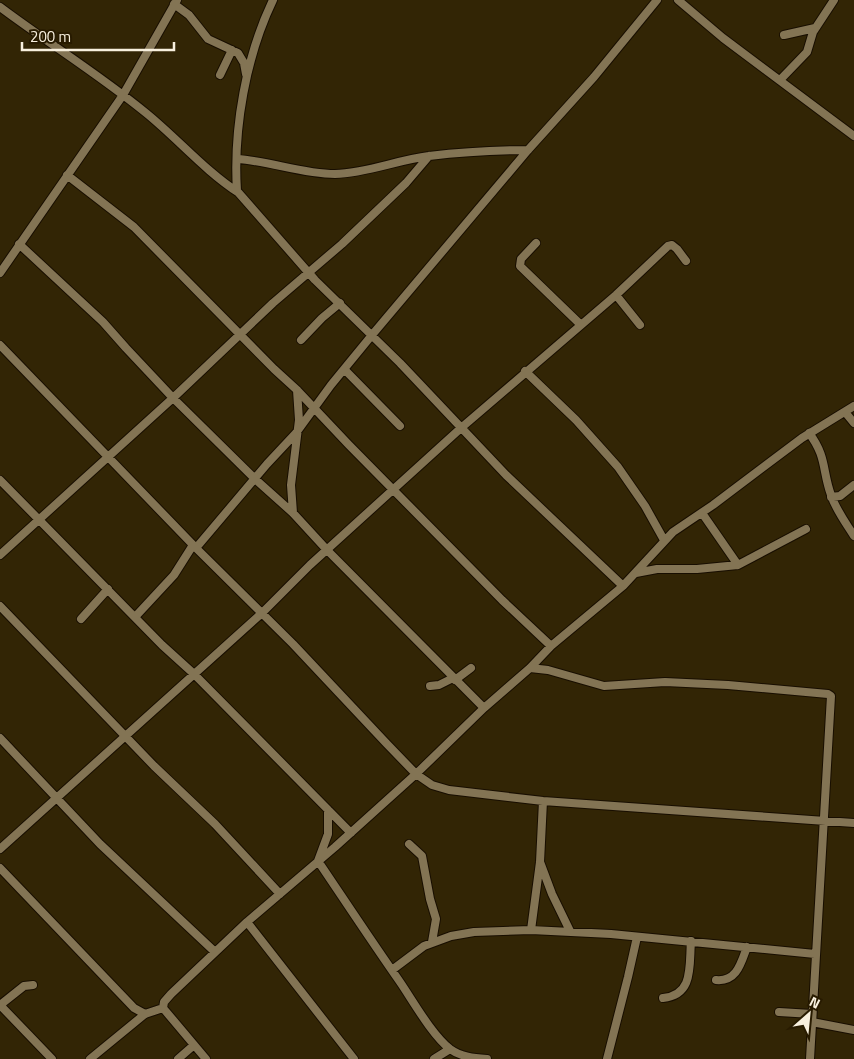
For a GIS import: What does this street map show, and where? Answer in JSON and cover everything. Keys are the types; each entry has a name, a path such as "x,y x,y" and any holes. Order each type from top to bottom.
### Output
{"street":[{"path":"272,0 255,48 247,78 238,130 237,191 290,249 308,272 400,363 506,475 622,586"},
{"path":"135,617 174,576 194,547 296,433 372,335 528,150 594,77 657,0"},
{"path":"678,0 723,38 854,136"},
{"path":"780,80 807,52 814,28 834,0"},
{"path":"0,273 123,95 175,2 189,15 208,38 232,50 242,58 247,78"},
{"path":"0,7 123,95 178,140 224,183 240,194"},
{"path":"784,34 806,28 814,28"},
{"path":"220,75 232,50"},
{"path":"237,159 305,171 336,174 371,169 429,156 502,150 528,150"},
{"path":"0,555 173,398 239,334 308,272 338,248 406,183 429,156"},
{"path":"67,175 134,227 274,370 298,390 393,490 502,600 551,646"},
{"path":"536,242 521,259 520,266 580,324"},
{"path":"19,244 103,322 173,398 255,479 293,513 327,550 484,708"},
{"path":"0,849 262,613 327,550 461,428 525,371 616,295 668,246 672,245 676,248 686,261"},
{"path":"616,295 640,325"},
{"path":"301,340 322,318 340,303"},
{"path":"0,345 194,547 262,613 416,774 432,785 440,788 543,801 854,823"},
{"path":"344,369 400,426"},
{"path":"525,371 576,420 618,467 645,506 664,540"},
{"path":"293,513 291,485 299,407 298,390"},
{"path":"206,1059 163,1008 164,1002 171,994 247,922 351,833 416,774 484,708 530,668 551,646 622,586 636,573 664,540 683,524 702,513 809,433 854,406"},
{"path":"845,412 854,423"},
{"path":"809,433 822,454 831,497 854,536"},
{"path":"0,480 351,833"},
{"path":"831,497 841,496 854,485"},
{"path":"702,513 738,565"},
{"path":"636,573 657,569 697,569 738,565 806,529"},
{"path":"81,619 108,589"},
{"path":"0,606 176,788 215,824 280,894"},
{"path":"430,686 439,685 454,679 471,668"},
{"path":"530,668 548,670 604,686 664,682 728,685 829,694 832,698 810,1059"},
{"path":"0,738 58,797 100,844 215,952"},
{"path":"531,930 540,862 543,801"},
{"path":"318,861 328,834 328,810"},
{"path":"409,844 422,856 430,899 436,919 432,942"},
{"path":"318,861 434,1030 450,1049 471,1058 487,1059"},
{"path":"540,862 552,894 570,931"},
{"path":"0,868 134,1008 145,1014"},
{"path":"247,922 354,1059"},
{"path":"392,970 432,942 474,932 570,931 815,954"},
{"path":"607,1059 637,937"},
{"path":"663,998 678,995 685,987 691,942"},
{"path":"716,980 728,980 734,976 742,962 747,947"},
{"path":"34,985 24,986 0,1005 52,1059"},
{"path":"90,1059 145,1014 163,1008"},
{"path":"779,1012 812,1018 854,1030"},
{"path":"178,1059 194,1045"},
{"path":"434,1059 450,1049"}]}
